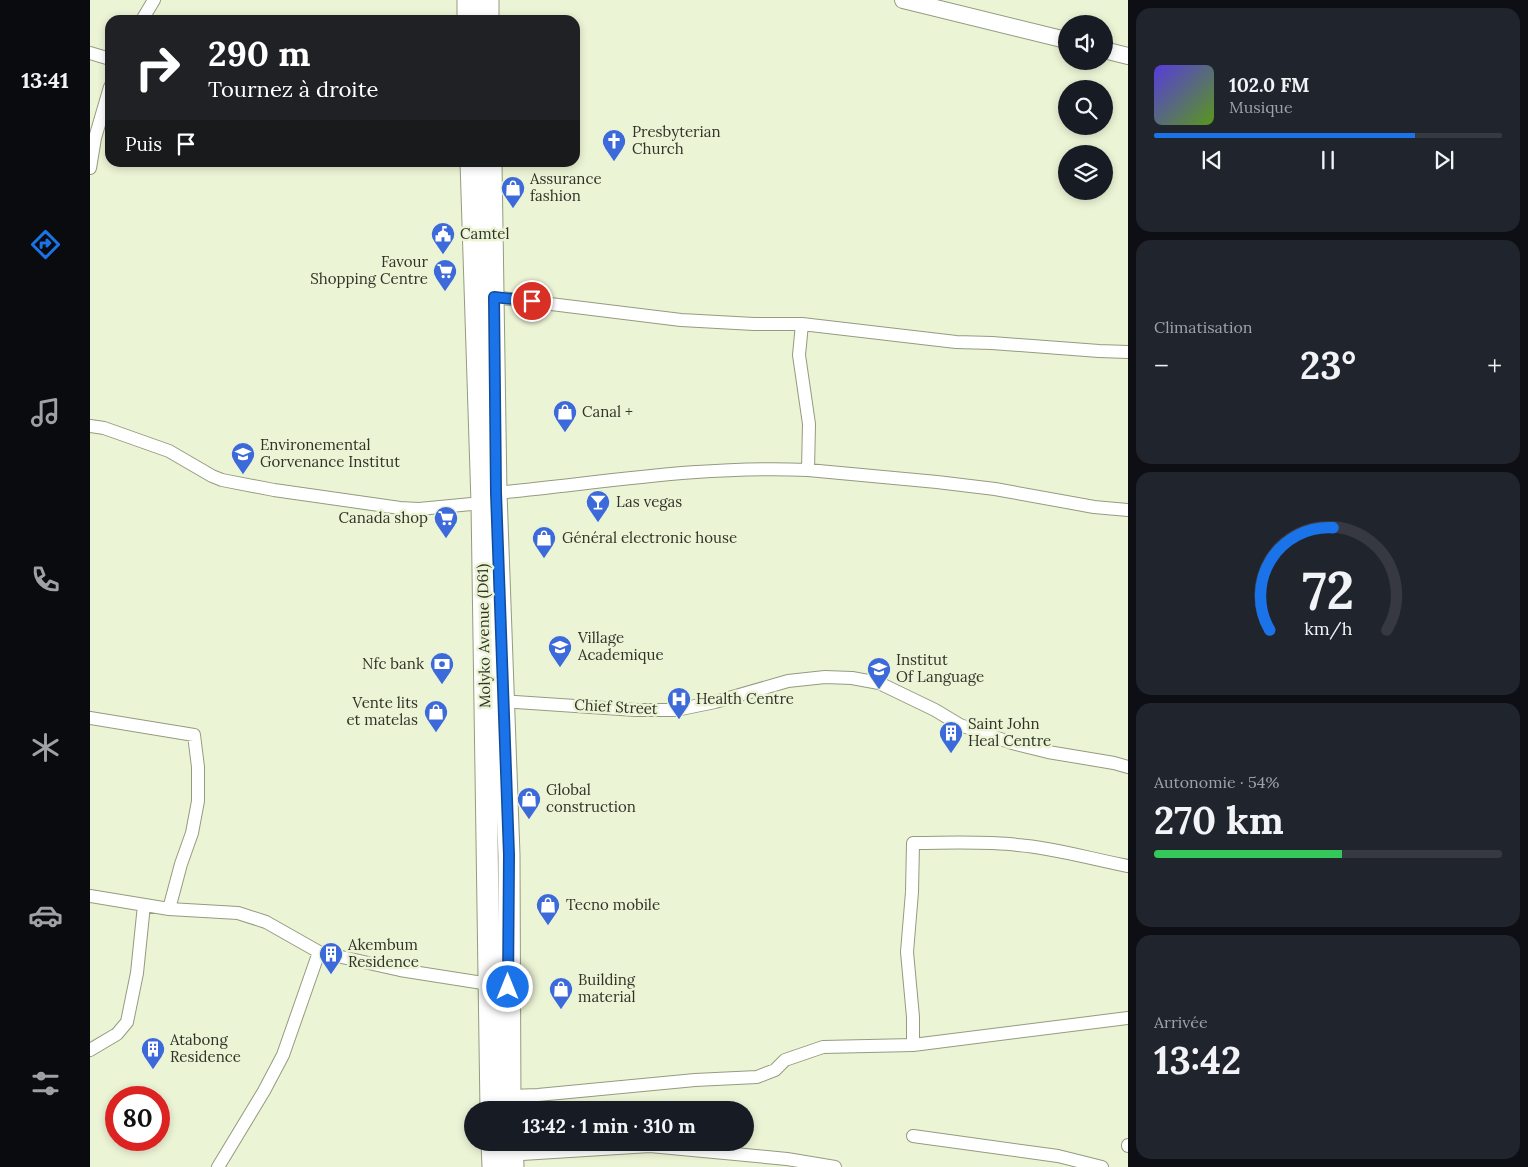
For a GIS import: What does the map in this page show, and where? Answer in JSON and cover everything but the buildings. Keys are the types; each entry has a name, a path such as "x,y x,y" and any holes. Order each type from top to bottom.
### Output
{"highway":[{"path":"468,0 468,15"},
{"path":"488,0 488,15"},
{"name":"Molyko Avenue (D61)","path":"471,167 489,498 494,702 489,984 491,1101"},
{"name":"Molyko Avenue (D61)","path":"489,498 494,297 491,167"},
{"name":"Molyko Avenue (D61)","path":"494,702 509,855 508,987 511,1101"},
{"path":"492,1151 493,1167"}],"street":[{"path":"145,15 154,0"},
{"path":"903,0 1058,38"},
{"path":"1113,52 1128,56"},
{"path":"90,53 105,58"},
{"path":"90,168 95,138 105,104"},
{"path":"494,297 681,320 754,324 802,324 956,342 1128,352"},
{"path":"802,324 799,355 809,424 808,470"},
{"path":"90,426 104,428 169,451 212,476 231,482 400,508 419,509 489,498 700,472 759,469 808,470 937,482 995,489 1094,507 1128,510"},
{"name":"Chief Street","path":"494,702 634,710 676,710 715,702 788,681 824,677 852,678 879,682 929,706 960,725 1012,743 1048,752 1114,762 1128,767"},
{"path":"90,718 194,735 198,767 198,801 192,833 181,864 169,909"},
{"path":"913,1045 907,952 912,892 913,843 1001,843 1020,845 1046,848 1128,866"},
{"path":"90,896 169,909 238,913 266,922 319,952 400,970 489,984"},
{"path":"90,1050 117,1034 127,1022 138,974 144,904"},
{"path":"218,1167 264,1091 283,1055 319,952"},
{"path":"518,1101 538,1095 686,1080 757,1077 775,1070 785,1060 822,1047 913,1045 1128,1018"},
{"path":"913,1136 1058,1156 1102,1167"},
{"path":"512,1154 650,1146 787,1159 835,1167"}],"place":[{"name":"Presbyterian Church","path":"614,162"},
{"name":"Assurance fashion","path":"513,209"},
{"name":"Camtel","path":"443,255"},
{"name":"Favour Shopping Centre","path":"445,292"},
{"name":"Canal +","path":"565,433"},
{"name":"Environemental Gorvenance Institut","path":"243,475"},
{"name":"Las vegas","path":"598,523"},
{"name":"Canada shop","path":"446,539"},
{"name":"Général electronic house","path":"544,559"},
{"name":"Village Academique","path":"560,668"},
{"name":"Nfc bank","path":"442,685"},
{"name":"Institut Of Language","path":"879,690"},
{"name":"Health Centre","path":"679,720"},
{"name":"Vente lits et matelas","path":"436,733"},
{"name":"Saint John Heal Centre","path":"951,754"},
{"name":"Global construction","path":"529,820"},
{"name":"Tecno mobile","path":"548,926"},
{"name":"Akembum Residence","path":"331,975"},
{"name":"Building material","path":"561,1010"},
{"name":"Atabong Residence","path":"153,1070"}],"route":[{"path":"508,987 509,855 496,493 494,297 532,301"}]}
